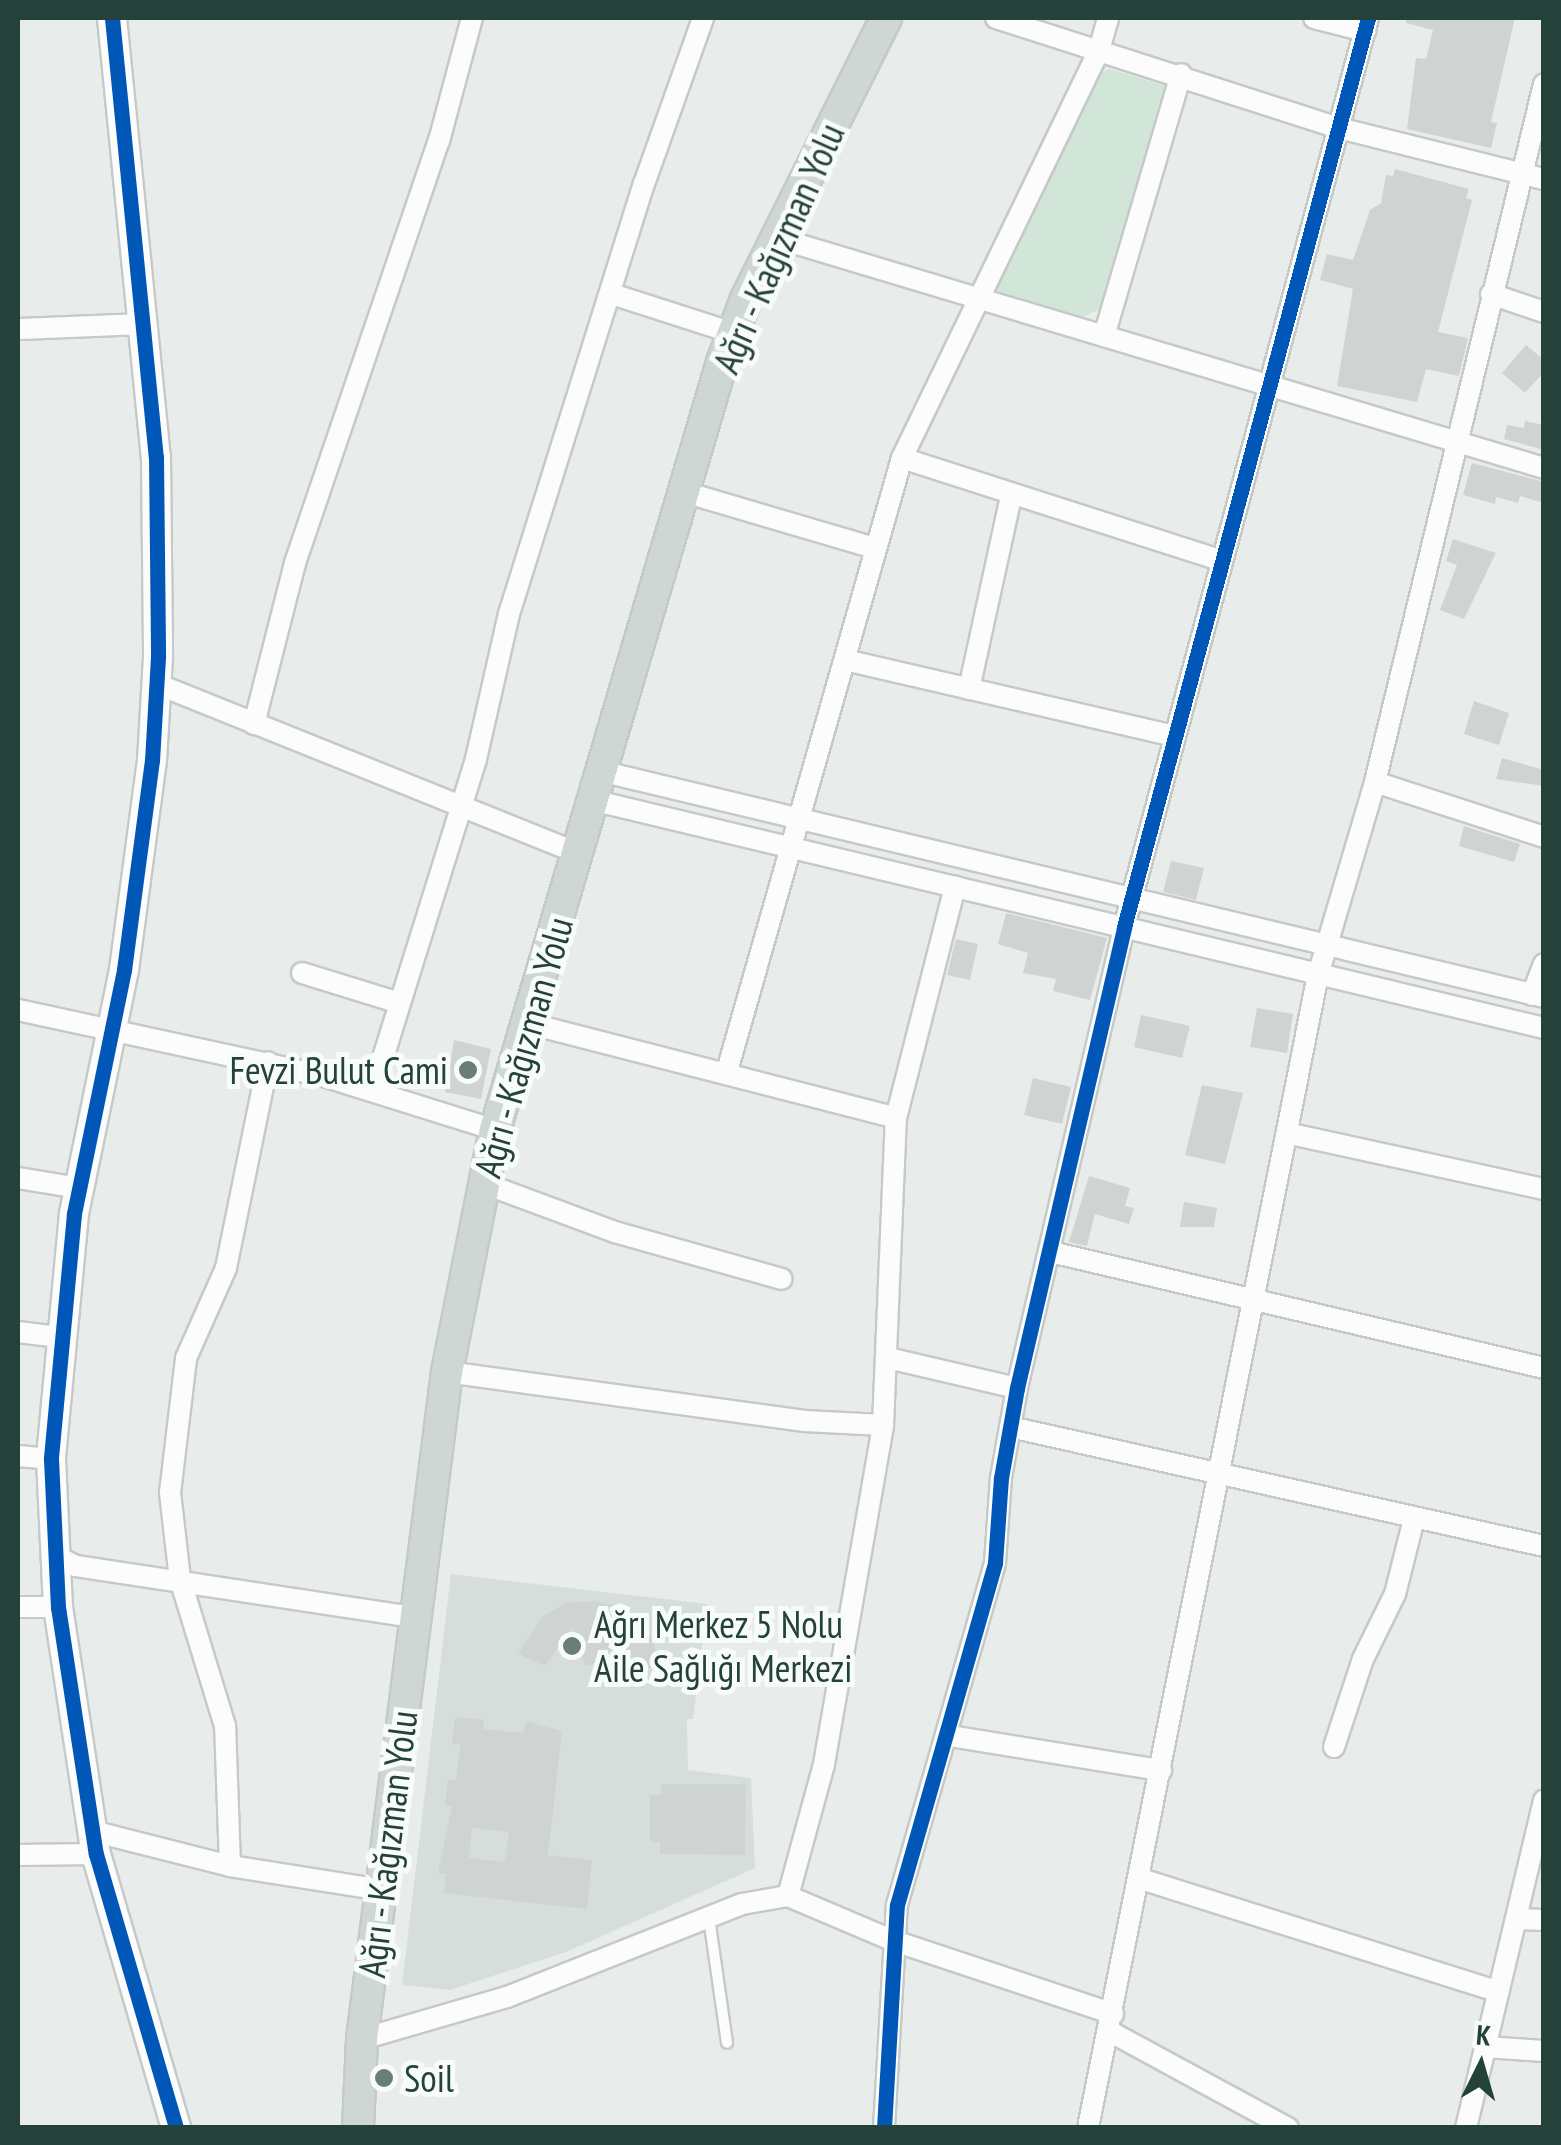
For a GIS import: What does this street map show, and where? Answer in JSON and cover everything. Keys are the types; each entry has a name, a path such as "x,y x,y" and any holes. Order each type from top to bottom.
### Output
{"main road":[{"name":"Ağrı - Kağızman Yolu","path":"358,2128 362,2039 446,1372 495,1130 734,333 886,18"}],"street":[{"path":"112,18 156,458 156,684 152,760 112,1027 79,1188 58,1337 51,1459 58,1607 94,1843 176,2128"},
{"path":"254,724 294,562 439,141 472,18"},
{"path":"374,1090 396,1002 458,809 510,614 703,18"},
{"path":"996,18 1181,74 1339,128 1544,179"},
{"path":"727,1071 845,660 872,548 902,458 1099,50 1108,18"},
{"path":"884,2128 897,1905 934,1761 950,1736 995,1563 1016,1388 1051,1252 1124,927 1273,387 1366,24 1314,18"},
{"path":"1104,336 1181,74"},
{"path":"1088,2128 1141,1879 1218,1470 1291,1134 1318,974 1375,782 1453,443 1544,84"},
{"path":"777,238 1544,468"},
{"path":"612,294 734,333"},
{"path":"1491,294 1544,312"},
{"path":"18,329 145,324"},
{"path":"902,458 1011,497 1222,561"},
{"path":"684,492 872,548"},
{"path":"969,689 1011,497"},
{"path":"845,660 1174,736"},
{"path":"156,684 458,809 578,852"},
{"path":"1375,782 1544,837"},
{"path":"596,786 798,819 1538,996 1544,964"},
{"path":"596,786 790,847 1544,1028"},
{"path":"788,1896 824,1764 883,1425 896,1118 955,886"},
{"path":"302,973 396,1002"},
{"path":"18,1010 268,1062 374,1090 495,1130"},
{"path":"527,1023 727,1071 896,1118"},
{"path":"230,1866 225,1726 180,1579 170,1493 178,1400 186,1358 226,1268 268,1062"},
{"path":"1291,1134 1544,1189"},
{"path":"18,1178 79,1188"},
{"path":"483,1183 616,1232 782,1279"},
{"path":"1051,1252 1544,1368"},
{"path":"18,1332 58,1337"},
{"path":"888,1358 1016,1388"},
{"path":"446,1372 805,1421 883,1425"},
{"path":"1010,1427 1218,1470 1414,1519 1544,1546"},
{"path":"18,1456 51,1459"},
{"path":"1334,1747 1363,1659 1394,1594 1414,1519"},
{"path":"56,1556 76,1566 416,1617"},
{"path":"18,1607 58,1607"},
{"path":"950,1736 1161,1770"},
{"path":"1466,2128 1544,1800"},
{"path":"18,1855 94,1843 381,1890"},
{"path":"1141,1879 1499,1992"},
{"path":"362,2039 508,1997 709,1917 788,1896 894,1941 1111,2023 1288,2128"},
{"path":"1516,1919 1544,1920"},
{"path":"1485,2047 1544,2051"}],"lane":[{"path":"709,1917 727,2042"}],"shaded area":[{"path":"451,1574 707,1604 693,1719 687,1719 688,1770 751,1778 755,1868 566,1952 450,1990 402,1985"}],"green space":[{"path":"1109,69 1169,87 1101,309 1077,319 999,296 995,278 1090,79"}],"building":[{"path":"1406,18 1515,18 1491,122 1497,123 1491,148 1407,129 1416,58 1426,59 1433,30 1406,23"},
{"path":"1395,169 1469,189 1466,198 1472,200 1438,332 1468,338 1459,376 1426,369 1417,402 1337,386 1353,289 1320,280 1327,254 1353,260 1370,210 1381,203 1386,175 1393,176"},
{"path":"1526,345 1544,360 1544,372 1525,393 1502,373"},
{"path":"1525,421 1544,425 1544,450 1504,439 1507,425 1524,428"},
{"path":"1472,463 1544,482 1544,503 1520,496 1518,503 1496,497 1495,504 1463,495"},
{"path":"1453,539 1496,553 1464,619 1440,610 1457,565 1446,561"},
{"path":"1474,701 1509,713 1499,745 1464,734"},
{"path":"1502,758 1544,770 1544,786 1496,779"},
{"path":"1464,826 1520,844 1514,862 1459,846"},
{"path":"1171,861 1204,868 1196,900 1163,892"},
{"path":"1006,913 1107,938 1090,1000 1053,991 1056,979 1023,973 1028,953 998,944"},
{"path":"956,939 978,944 970,980 947,975"},
{"path":"1257,1008 1293,1014 1287,1053 1250,1047"},
{"path":"1141,1015 1190,1026 1182,1058 1134,1047"},
{"name":"Fevzi Bulut Cami","path":"454,1040 491,1049 481,1099 445,1092"},
{"path":"1033,1078 1071,1087 1062,1124 1024,1115"},
{"path":"1202,1085 1243,1093 1225,1164 1185,1155"},
{"path":"1089,1176 1130,1188 1125,1206 1134,1208 1129,1224 1095,1214 1087,1246 1069,1242"},
{"path":"1184,1202 1217,1208 1214,1227 1180,1227"},
{"path":"596,1601 621,1607 646,1624 662,1667 634,1670 621,1639 601,1665 585,1665 572,1627 545,1666 518,1654 543,1616 566,1603"},
{"path":"455,1717 484,1720 483,1729 524,1733 525,1721 562,1731 548,1855 592,1860 587,1909 444,1893 446,1874 438,1873 452,1806 445,1805 448,1779 456,1780 460,1745 452,1744","holes":["472,1828 509,1832 505,1862 469,1858"]},
{"path":"661,1784 746,1784 745,1855 660,1854 660,1842 650,1842 650,1795 661,1795"}],"cycle path":[{"path":"112,18 156,457 158,657 152,760 124,970 74,1214 51,1459 58,1607 96,1854 176,2128"},
{"path":"884,2128 897,1905 995,1563 1001,1478 1017,1388 1124,927 1368,18"}],"place":[{"name":"Fevzi Bulut Cami","path":"468,1070"},
{"name":"Ağrı Merkez 5 Nolu Aile Sağlığı Merkezi","path":"572,1646"},
{"name":"Soil","path":"384,2078"}]}
